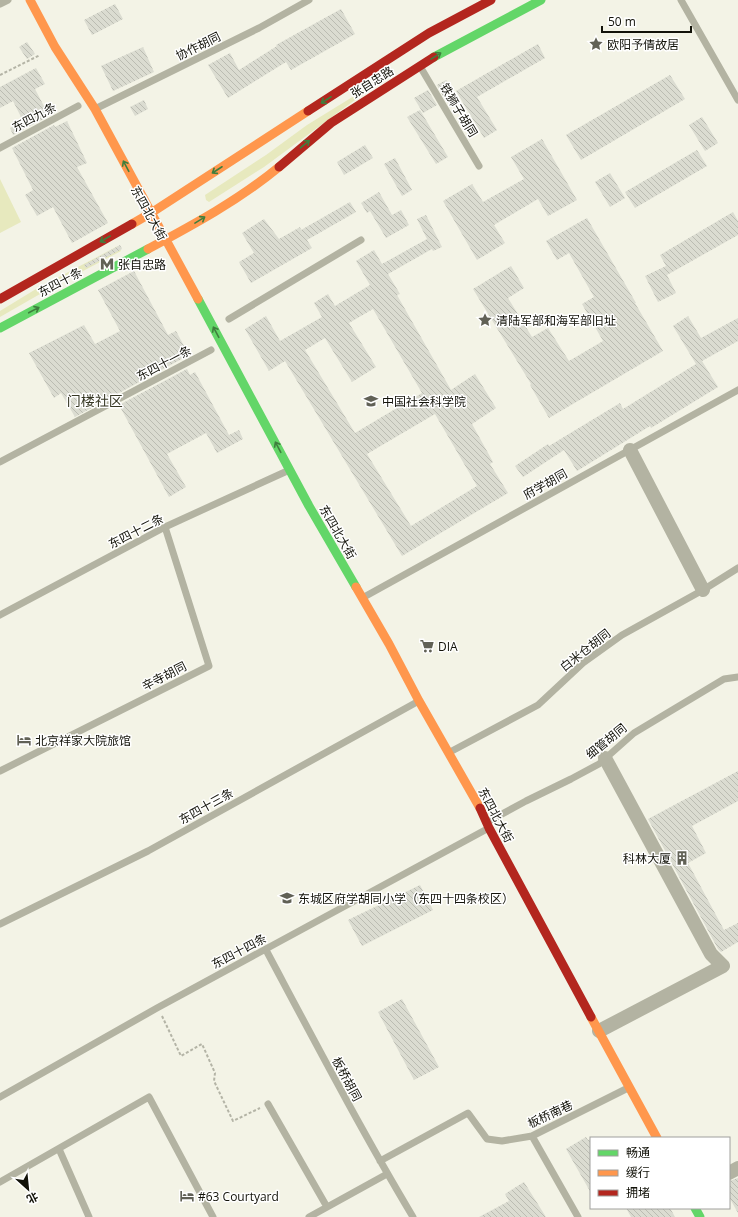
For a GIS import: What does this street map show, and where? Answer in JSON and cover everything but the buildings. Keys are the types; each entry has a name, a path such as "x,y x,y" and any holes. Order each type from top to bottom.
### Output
{"main road":[{"name":"东四北大街","path":"30,0 55,47 95,109 309,506 363,598 389,644 418,701 480,808 656,1137"},
{"name":"张自忠路","path":"139,220 428,33 491,0"},
{"name":"张自忠路","path":"153,245 193,224 260,182 331,123 440,53 542,0"},
{"name":"东四北大街","path":"55,47 82,116"},
{"name":"东四十条","path":"0,299 139,220"},
{"name":"东四十条","path":"0,328 153,245"},
{"name":"东四北大街","path":"272,456 309,506"}],"street":[{"path":"630,450 703,590"},
{"path":"599,1031 722,966 711,954 605,758"}],"lane":[{"path":"0,4 8,0"},
{"name":"协作胡同","path":"95,109 259,28 309,0"},
{"path":"681,0 738,100"},
{"name":"铁狮子胡同","path":"420,66 480,166"},
{"name":"东四九条","path":"0,148 75,99"},
{"path":"229,319 360,240"},
{"name":"东四十一条","path":"0,462 211,350"},
{"name":"府学胡同","path":"363,598 738,390"},
{"name":"东四十二条","path":"0,615 165,528 285,472"},
{"name":"辛寺胡同","path":"0,771 209,666 165,528"},
{"name":"白米仓胡同","path":"448,753 538,705 583,663 622,635 703,590 738,568"},
{"name":"细管胡同","path":"488,825 526,801 599,764 634,732 724,679 738,677"},
{"name":"东四十三条","path":"0,924 148,851 418,701"},
{"name":"东四十四条","path":"0,1097 157,1008 266,950 488,825"},
{"name":"板桥胡同","path":"266,950 341,1092 413,1217"},
{"name":"板桥南巷","path":"380,1161 468,1112 487,1139 502,1141 532,1136 630,1087"},
{"path":"0,1182 149,1097 213,1217"},
{"path":"268,1104 327,1207"},
{"path":"532,1136 578,1217"},
{"path":"59,1149 89,1217"},
{"path":"309,1217 387,1174"}],"path":[{"path":"0,75 55,47"},
{"path":"157,1008 181,1056 202,1044 215,1073 214,1081 233,1121 268,1104"}],"green space":[{"path":"393,72 264,167 209,202 206,200 205,195 266,155 307,125"},
{"path":"0,179 21,222 0,233"},
{"path":"118,246 121,251 0,317 0,311 36,289"}],"traffic: fast":[{"path":"434,57 541,0"},
{"path":"0,328 148,249"},
{"path":"198,299 309,506 356,587"},
{"path":"696,1209 700,1217"}],"traffic: slow":[{"path":"30,0 55,47 95,109 198,299"},
{"path":"132,224 308,111"},
{"path":"148,249 232,201 279,167"},
{"path":"356,587 480,808"},
{"path":"591,1017 656,1137"}],"traffic: jam":[{"path":"308,111 429,33 491,0"},
{"path":"279,167 331,123 434,57"},
{"path":"0,299 132,224"},
{"path":"480,808 489,828 591,1017"}],"place":[{"name":"欧阳予倩故居","path":"596,44"},
{"name":"张自忠路","path":"107,264"},
{"name":"清陆军部和海军部旧址","path":"485,320"},
{"name":"中国社会科学院","path":"371,401"},
{"name":"DIA","path":"427,646"},
{"name":"北京祥家大院旅馆","path":"24,740"},
{"name":"科林大厦","path":"682,858"},
{"name":"东城区府学胡同小学（东四十四条校区）","path":"287,898"},
{"name":"#63 Courtyard","path":"187,1196"}],"district":[{"name":"门楼社区","path":"95,400"}]}
